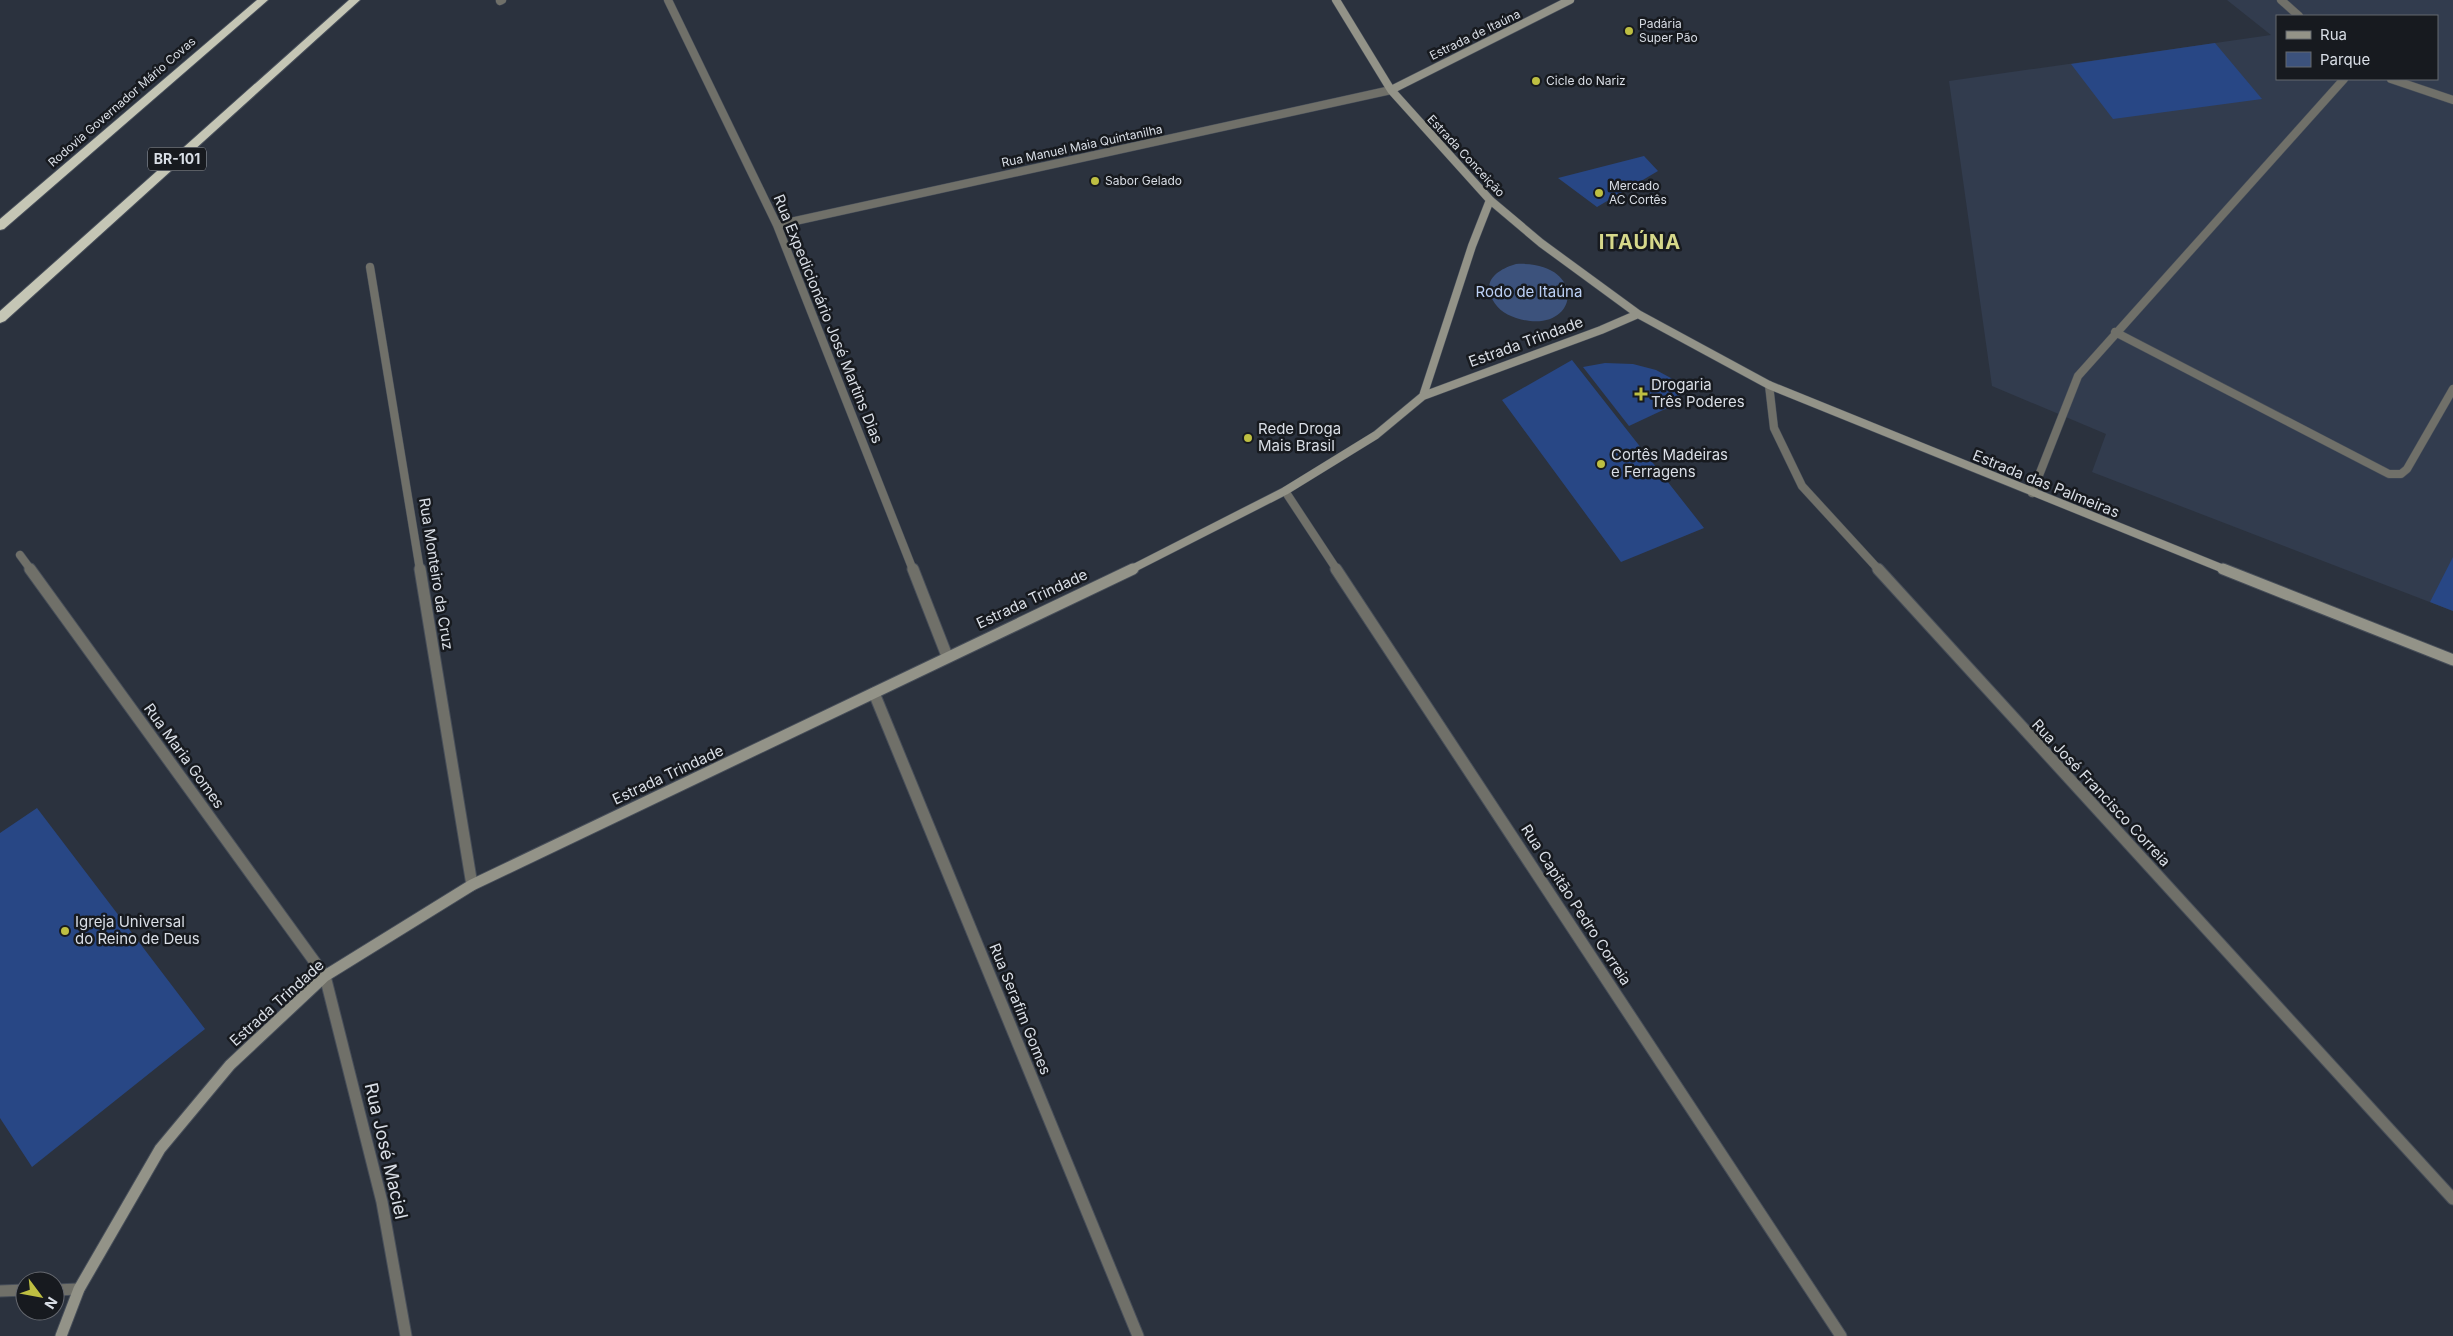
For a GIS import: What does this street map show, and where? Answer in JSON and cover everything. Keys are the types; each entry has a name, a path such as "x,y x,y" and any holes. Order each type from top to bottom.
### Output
{"highway":[{"name":"Rodovia Governador Mário Covas","path":"0,226 263,0"},
{"name":"BR-101","path":"0,318 355,0"}],"street":[{"name":"Rua Expedicionário José Martins Dias","path":"668,0 778,225 947,656"},
{"name":"Estrada Conceição","path":"1336,0 1391,90 1490,200 1541,242 1638,314"},
{"name":"Estrada de Itaúna","path":"1391,90 1570,0"},
{"path":"2280,0 2298,15"},
{"path":"2032,493 2078,376 2115,332 2343,80"},
{"path":"2394,80 2453,100"},
{"name":"Rua Manuel Maia Quintanilha","path":"778,225 1391,90"},
{"path":"1423,396 1472,246 1490,200"},
{"name":"Rua Monteiro da Cruz","path":"370,267 472,885"},
{"name":"Estrada das Palmeiras","path":"1638,314 1769,385 2032,493 2453,660"},
{"name":"Estrada Trindade","path":"61,1336 79,1289 160,1149 230,1066 325,976 472,885 874,693 947,656 1171,551 1285,490 1376,435 1423,396 1601,330 1638,314"},
{"path":"2115,332 2389,474 2401,474 2407,470 2453,389"},
{"name":"Rua José Francisco Correia","path":"1769,385 1774,428 1802,486 2453,1199"},
{"name":"Rua Capitão Pedro Correia","path":"1285,490 1841,1336"},
{"name":"Rua Maria Gomes","path":"20,555 325,976"},
{"name":"Rua Serafim Gomes","path":"874,693 1138,1336"},
{"name":"Rua José Maciel","path":"325,976 382,1202 406,1336"},
{"path":"65,1290 79,1289"},
{"path":"0,1291 15,1290"}],"shaded area":[{"path":"2227,0 2453,0 2453,611 2092,472 2106,434 1992,386 1949,81 2271,35"}],"green space":[{"name":"Rodo de Itaúna","path":"1516,264 1540,266 1556,274 1565,285 1568,297 1564,309 1553,317 1537,321 1516,318 1500,310 1491,296 1490,284 1495,275 1500,271"}],"building":[{"path":"2215,43 2262,99 2113,119 2071,64"},
{"name":"Mercado AC Cortês","path":"1644,156 1658,171 1597,207 1558,178"},
{"name":"Cortês Madeiras e Ferragens","path":"1572,360 1704,528 1621,562 1502,400"},
{"name":"Drogaria Três Poderes","path":"1605,363 1633,364 1656,370 1682,384 1678,403 1629,426 1583,367"},
{"path":"2453,557 2453,611 2430,602"},
{"name":"Igreja Universal do Reino de Deus","path":"37,808 205,1029 32,1167 0,1118 0,833"}],"place":[{"name":"Padária Super Pão","path":"1629,31"},
{"name":"Cicle do Nariz","path":"1536,81"},
{"name":"Sabor Gelado","path":"1095,181"},
{"name":"Mercado AC Cortês","path":"1599,193"},
{"name":"Drogaria Três Poderes","path":"1641,394"},
{"name":"Rede Droga Mais Brasil","path":"1248,438"},
{"name":"Cortês Madeiras e Ferragens","path":"1601,464"},
{"name":"Igreja Universal do Reino de Deus","path":"65,931"}],"district":[{"name":"ITAÚNA","path":"1640,242"}]}
